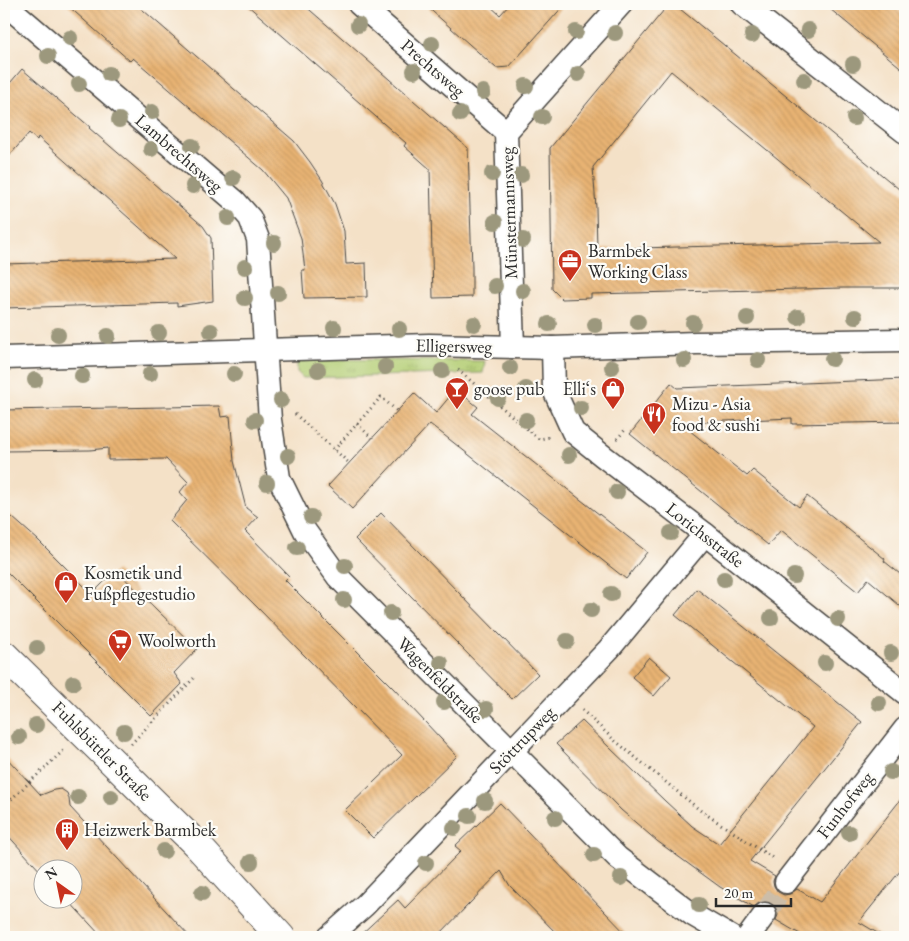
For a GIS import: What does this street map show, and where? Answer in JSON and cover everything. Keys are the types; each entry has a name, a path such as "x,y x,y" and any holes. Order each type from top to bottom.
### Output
{"main road":[{"name":"Fuhlsbüttler Straße","path":"4,655 196,844 280,937"}],"street":[{"name":"Prechtsweg","path":"359,4 506,132"},
{"name":"Münstermannsweg","path":"513,347 506,132 621,4"},
{"path":"742,4 905,132"},
{"name":"Lambrechtsweg","path":"12,12 235,201 250,218 258,239 266,350"},
{"name":"Elligersweg","path":"4,358 429,345 553,348 696,343 905,340"},
{"name":"Lorichsstraße","path":"553,348 554,390 573,432 905,693"},
{"name":"Wagenfeldstraße","path":"266,350 270,420 279,478 304,531 338,577 618,858 693,915 731,937"},
{"name":"Stöttrupweg","path":"330,937 365,905 608,649 705,534"},
{"name":"Funhofweg","path":"790,877 905,729"},
{"path":"748,937 765,914"}],"path":[{"path":"429,345 539,439 573,432"},
{"path":"334,450 381,397 397,411"},
{"path":"270,420 295,414 349,463"},
{"path":"357,424 372,438"},
{"path":"113,763 194,678"},
{"path":"566,694 613,739 701,811 790,877"},
{"path":"4,806 83,733"}],"green space":[{"path":"297,359 485,361 483,373 303,378 297,372"}],"building":[{"path":"66,4 136,4 294,141 322,180 335,204 344,231 346,264 366,263 367,297 304,298 302,270 305,270 301,238 286,198 263,170 133,58 130,61"},
{"path":"246,4 303,4 468,148 472,297 433,298 430,169 404,146 406,143"},
{"path":"424,4 488,4 500,15 510,4 565,4 509,67 496,68"},
{"path":"669,4 674,4 905,194 905,288 591,294 591,298 562,299 552,289 550,148","holes":["671,71 879,242 597,249 593,167"]},
{"path":"824,4 891,4 905,15 905,71"},
{"path":"22,69 203,226 211,238 213,301 177,306 177,303 4,308 4,264 175,259 38,137 37,140 29,133 4,162 4,90"},
{"path":"905,379 905,422 792,424 792,418 680,423 747,476 753,470 799,507 807,496 885,559 884,561 905,578 905,610 868,579 858,592 781,530 768,545 630,434 671,383 677,388"},
{"path":"456,389 478,407 472,414 647,552 626,579 430,424 352,509 328,486 414,393 436,413"},
{"path":"219,406 221,417 230,416 234,461 246,508 258,517 245,531 289,576 285,580 393,688 457,756 373,838 345,810 402,755 170,521 187,500 180,492 188,482 166,459 108,460 108,448 4,451 4,410"},
{"path":"4,510 38,540 92,594 116,570 197,649 174,673 182,684 151,716 4,569"},
{"path":"381,513 538,674 512,699 355,539"},
{"path":"697,589 862,722 750,861 775,876 773,881 778,892 784,895 790,894 797,889 820,902 905,794 905,865 859,922 884,937 805,937 776,920 778,915 777,909 772,903 760,902 754,907 720,887 657,841 621,810 556,744 582,721 692,826 719,844 813,727 675,615"},
{"path":"649,657 671,676 654,696 632,677"},
{"name":"Heizwerk Barmbek","path":"4,755 41,795 61,789 67,793 70,807 190,937 102,937 75,908 82,908 82,858 32,858 32,862 4,831"},
{"path":"500,803 629,937 560,937 510,886 501,871 437,937 358,937 398,900 405,908 461,851 455,846"}],"tunnel":[{"path":"765,914 786,882"}],"place":[{"name":"Barmbek Working Class","path":"570,282"},
{"name":"goose pub","path":"457,410"},
{"name":"Elli‘s","path":"613,410"},
{"name":"Mizu - Asia food & sushi","path":"654,435"},
{"name":"Kosmetik und Fußpflegestudio","path":"66,604"},
{"name":"Woolworth","path":"120,662"},
{"name":"Heizwerk Barmbek","path":"67,851"}]}
